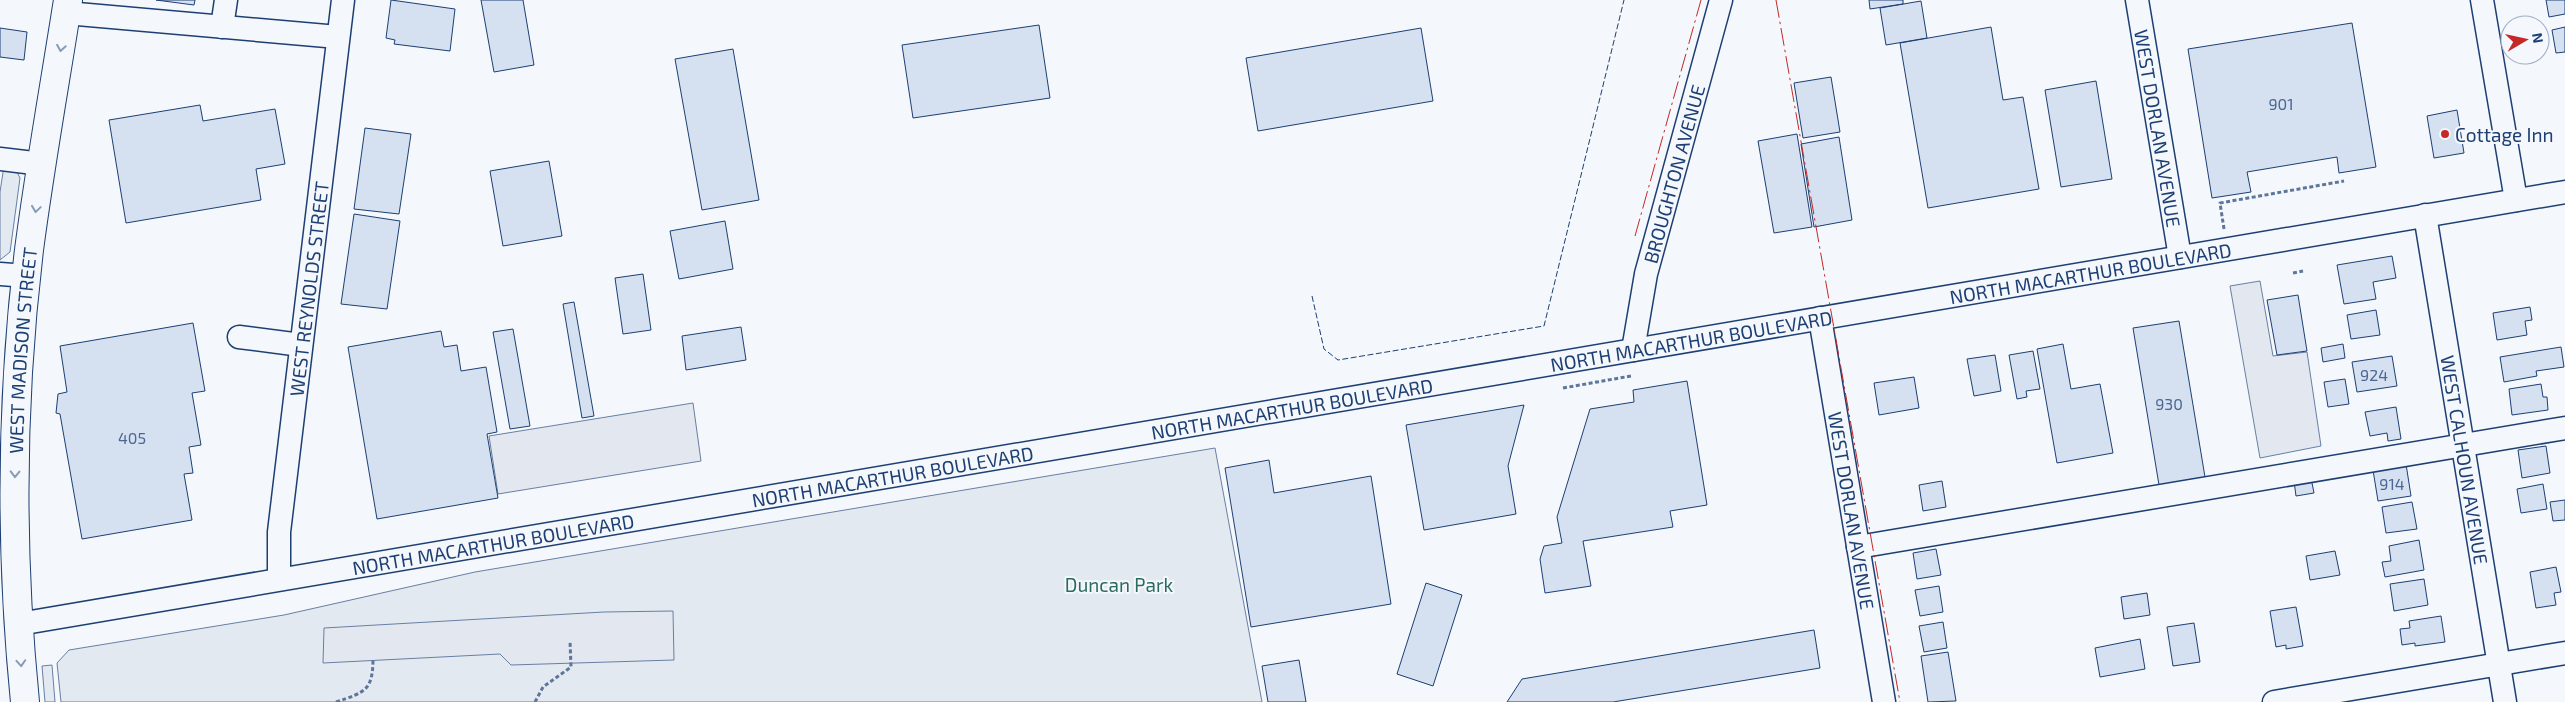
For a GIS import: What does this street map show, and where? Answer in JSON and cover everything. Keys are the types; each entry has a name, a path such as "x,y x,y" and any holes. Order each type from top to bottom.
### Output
{"main road":[{"name":"WEST MADISON STREET","path":"25,702 6,625 15,503 20,356 27,276 42,164 67,7"},
{"path":"0,415 20,356"}],"street":[{"path":"222,27 226,0"},
{"name":"WEST REYNOLDS STREET","path":"279,578 278,532 343,0"},
{"name":"BROUGHTON AVENUE","path":"1633,350 1646,274 1721,0"},
{"name":"WEST DORLAN AVENUE","path":"2137,0 2180,257"},
{"path":"2482,0 2516,200"},
{"path":"67,7 114,9 222,27 338,37"},
{"path":"0,159 42,164"},
{"name":"NORTH MACARTHUR BOULEVARD","path":"6,625 2565,192"},
{"name":"WEST CALHOUN AVENUE","path":"2425,216 2505,702"},
{"path":"0,274 27,276"},
{"name":"WEST DORLAN AVENUE","path":"1820,318 1884,702"},
{"path":"239,337 301,345"},
{"path":"1858,547 2565,428"},
{"path":"2274,702 2565,653"}],"path":[{"path":"2224,232 2220,203 2344,181"},
{"path":"2293,273 2303,271"},
{"path":"1563,388 1631,376"},
{"path":"535,702 543,687 571,667 570,641"},
{"path":"336,702 362,693 369,686 373,676 373,658"}],"green space":[{"path":"4,166 15,168 20,178 10,252 0,260 0,192"},
{"name":"Duncan Park","path":"1215,448 1262,702 61,702 57,663 69,650 284,615 475,572"},
{"path":"52,665 55,702 45,702 42,666"}],"shaded area":[{"path":"2260,281 2273,356 2307,352 2321,446 2260,458 2230,286"},
{"path":"693,403 701,461 498,494 489,436"},
{"path":"673,611 674,660 511,665 500,654 323,663 324,628 604,612"}],"building":[{"path":"156,0 195,0 194,5"},
{"path":"391,0 455,9 450,51 394,44 395,40 386,38"},
{"path":"481,0 523,0 534,65 494,72"},
{"path":"1869,0 1903,0 1903,4 1870,9"},
{"path":"2546,0 2565,0 2565,14 2550,17"},
{"path":"1921,1 1927,38 1886,45 1880,8"},
{"path":"2352,23 2376,167 2339,173 2337,157 2247,172 2251,192 2212,198 2188,49"},
{"path":"1039,25 1050,98 913,118 902,45"},
{"path":"1991,27 2003,100 2023,97 2039,189 1928,208 1900,43"},
{"path":"2565,27 2565,52 2556,53 2552,30"},
{"path":"0,28 27,32 24,60 0,57"},
{"path":"1421,28 1433,101 1258,131 1246,58"},
{"path":"733,49 759,200 702,210 675,59"},
{"path":"1831,77 1840,132 1803,138 1794,83"},
{"path":"2096,81 2112,179 2061,187 2045,90"},
{"path":"200,105 203,121 275,109 285,164 256,169 261,200 126,223 109,120"},
{"path":"2457,110 2464,153 2434,158 2427,116"},
{"path":"365,128 411,134 399,214 354,209"},
{"path":"1797,134 1812,227 1774,233 1758,141"},
{"path":"1839,137 1852,220 1814,227 1801,144"},
{"path":"549,161 562,236 503,246 490,171"},
{"path":"354,214 400,221 387,309 341,304"},
{"path":"725,221 733,269 679,279 670,231"},
{"path":"2392,256 2396,278 2373,282 2376,299 2344,304 2337,265"},
{"path":"643,274 651,330 623,334 615,278"},
{"path":"2298,295 2307,351 2277,355 2267,300"},
{"path":"574,302 594,416 582,418 563,304"},
{"path":"2530,307 2532,320 2525,321 2527,335 2497,340 2493,313"},
{"path":"2376,310 2380,335 2351,339 2347,315"},
{"path":"2179,321 2205,477 2159,485 2133,328"},
{"path":"193,323 205,391 192,393 201,445 189,447 193,473 184,474 192,520 82,539 60,414 56,413 58,394 67,392 60,346"},
{"path":"741,327 746,360 686,370 682,336"},
{"path":"513,329 530,426 510,429 493,332"},
{"path":"441,331 444,347 457,345 461,371 486,367 497,432 487,434 498,498 377,519 348,347"},
{"path":"2063,344 2071,389 2100,384 2113,453 2057,463 2037,349"},
{"path":"2343,344 2345,358 2323,362 2321,348"},
{"path":"2561,347 2564,367 2536,371 2537,376 2504,382 2500,357"},
{"path":"2033,351 2040,389 2026,391 2027,397 2017,399 2009,355"},
{"path":"1995,355 2001,391 1974,396 1967,359"},
{"path":"2392,356 2397,386 2357,392 2352,362"},
{"path":"1914,377 1919,408 1879,415 1874,383"},
{"path":"2345,379 2349,404 2328,407 2324,382"},
{"path":"1687,381 1707,505 1670,511 1673,527 1583,541 1591,586 1545,593 1540,559 1544,546 1562,543 1557,517 1590,409 1634,402 1633,390"},
{"path":"2541,384 2543,397 2547,397 2548,410 2512,415 2509,389"},
{"path":"1524,405 1508,466 1516,514 1424,530 1406,425"},
{"path":"2396,407 2401,439 2388,441 2387,433 2370,436 2365,412"},
{"path":"2546,446 2550,473 2522,478 2518,450"},
{"path":"1269,460 1274,493 1371,476 1391,604 1251,627 1225,468"},
{"path":"2406,464 2411,496 2378,501 2373,470"},
{"path":"2311,478 2314,493 2296,496 2294,481"},
{"path":"1942,481 1946,507 1923,511 1919,485"},
{"path":"2543,484 2547,509 2521,513 2517,489"},
{"path":"2565,500 2565,520 2553,521 2550,502"},
{"path":"2412,502 2417,529 2386,533 2382,507"},
{"path":"2419,540 2424,570 2385,577 2382,562 2391,561 2389,546"},
{"path":"1936,549 1941,575 1917,579 1913,553"},
{"path":"2335,551 2340,575 2310,580 2306,556"},
{"path":"2556,567 2561,592 2554,593 2556,605 2536,608 2530,572"},
{"path":"2424,579 2428,605 2394,611 2390,584"},
{"path":"1426,583 1462,595 1433,686 1397,674"},
{"path":"1939,586 1943,612 1920,616 1915,590"},
{"path":"2147,593 2150,615 2124,619 2121,597"},
{"path":"2296,607 2303,646 2286,649 2286,645 2276,647 2270,611"},
{"path":"2441,616 2445,642 2415,646 2415,643 2402,645 2400,629 2410,628 2409,621"},
{"path":"1943,622 1947,648 1924,652 1919,626"},
{"path":"2194,623 2200,662 2173,666 2167,627"},
{"path":"1814,630 1820,668 1613,702 1507,702 1522,679"},
{"path":"2140,639 2145,669 2100,677 2095,648"},
{"path":"1948,652 1956,701 1928,702 1921,656"},
{"path":"1299,660 1306,702 1268,702 1262,666"}],"fence":[{"path":"1312,296 1324,349 1338,360 1544,326 1624,0"}],"power":[{"path":"1635,236 1701,0"},
{"path":"1776,0 1900,702"}],"place":[{"name":"Cottage Inn","path":"2445,134"}]}
